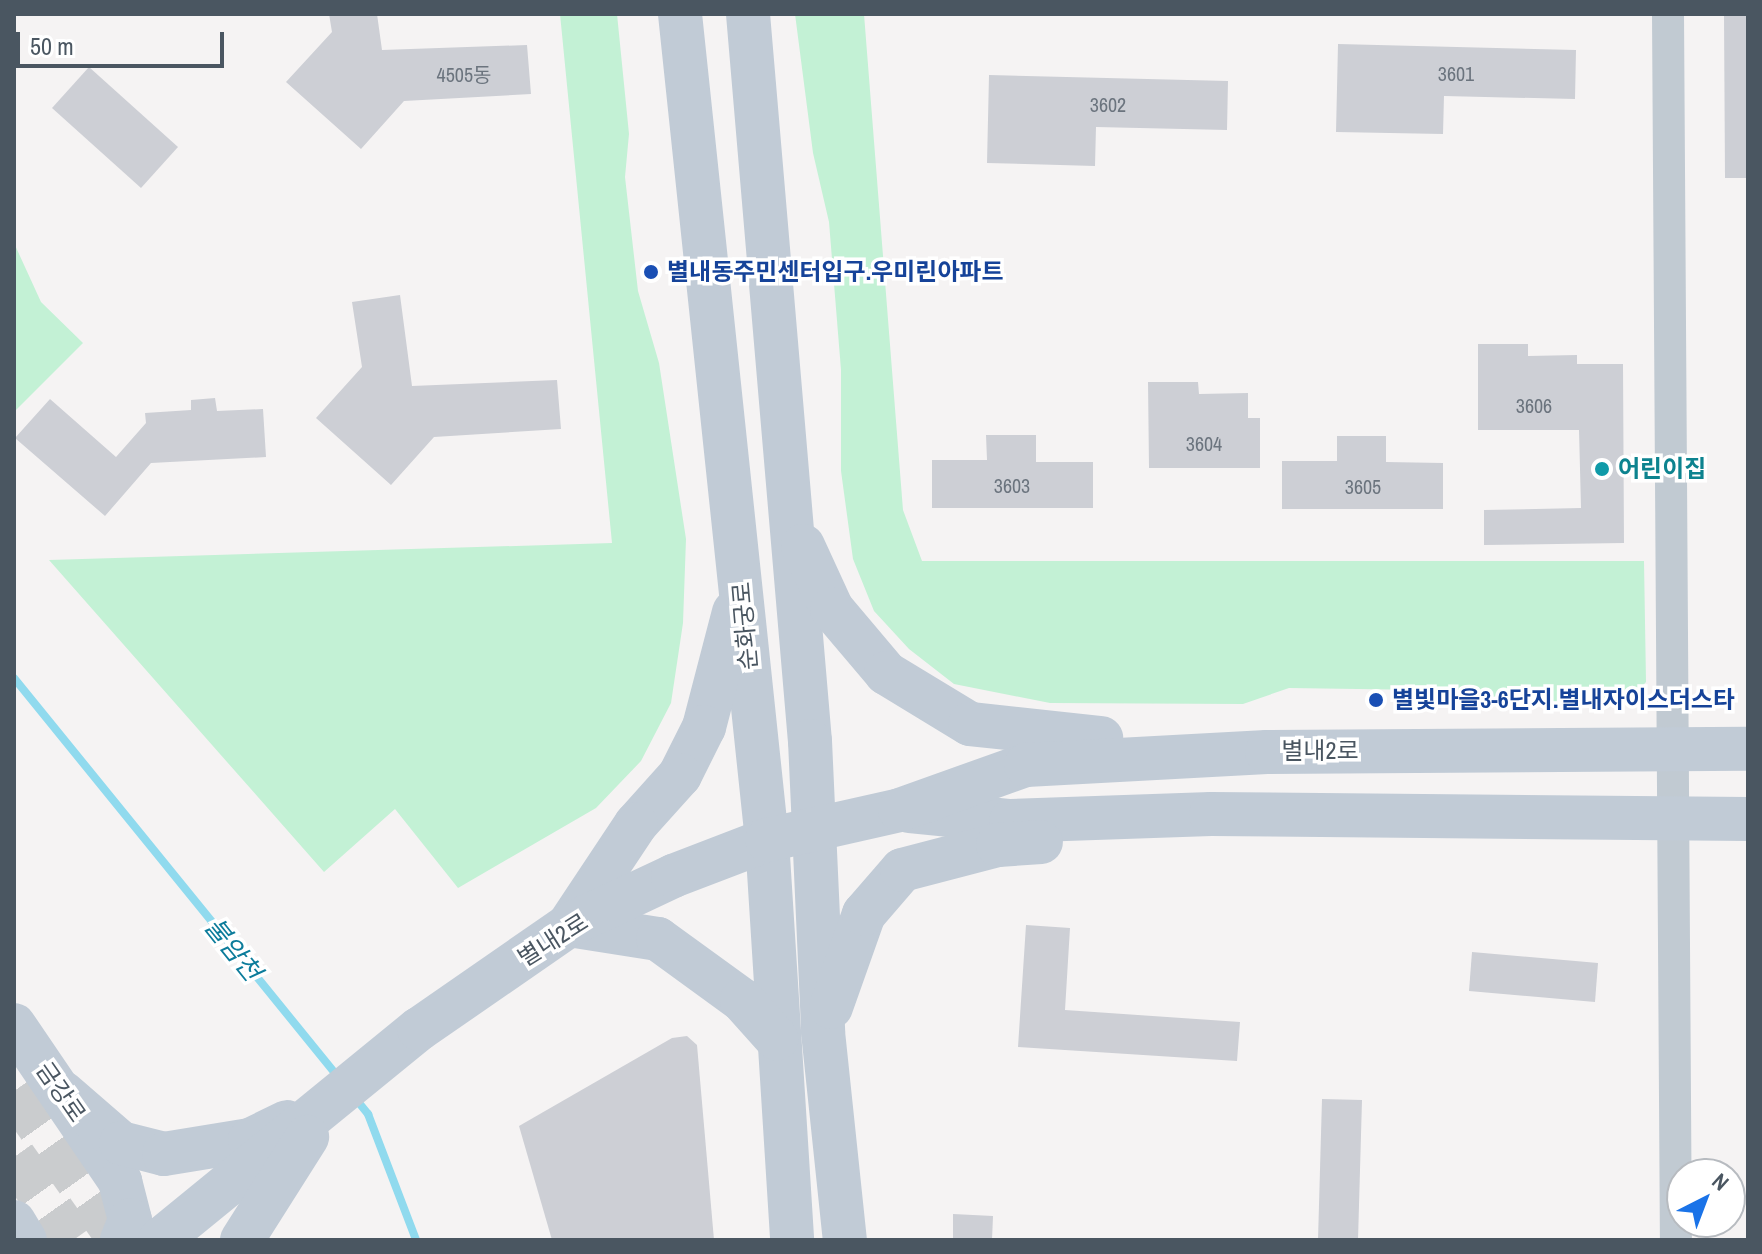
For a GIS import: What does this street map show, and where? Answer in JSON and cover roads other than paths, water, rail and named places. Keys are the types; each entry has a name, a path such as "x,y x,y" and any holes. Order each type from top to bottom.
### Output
{"street":[{"name":"순화궁로","path":"680,14 767,840 777,1039 792,1240"},
{"path":"748,14 816,829 823,1032 845,1240"},
{"path":"1668,14 1676,1240"},
{"path":"791,521 832,609 886,673 970,724 1267,752"},
{"path":"741,583 704,727 680,775 636,824 569,925 658,939 742,1000 777,1039"},
{"name":"별내2로","path":"331,1101 419,1029 569,925 673,876 767,840 900,810 1026,765 1267,752 1748,749"},
{"name":"별내2로","path":"900,810 1011,821 1211,814 1748,819"},
{"path":"823,1032 864,914 902,870 998,845 1076,839 1211,814"},
{"name":"금강로","path":"14,1025 120,1181 130,1220 122,1240"},
{"path":"63,1093 121,1143 164,1154 257,1168"},
{"path":"242,1240 257,1168 331,1101"},
{"path":"160,1239 257,1168 331,1101"}],"waterway":[{"name":"불암천","path":"14,678 339,1078"},
{"name":"불암천","path":"355,1098 368,1114 416,1240"}],"tunnel":[{"path":"14,1091 120,1240"},
{"path":"14,1157 73,1240"}],"place":[{"name":"별내동주민센터입구.우미린아파트","path":"651,272"},
{"name":"어린이집","path":"1602,469"},
{"name":"별빛마을3-6단지.별내자이스더스타","path":"1376,700"}]}
